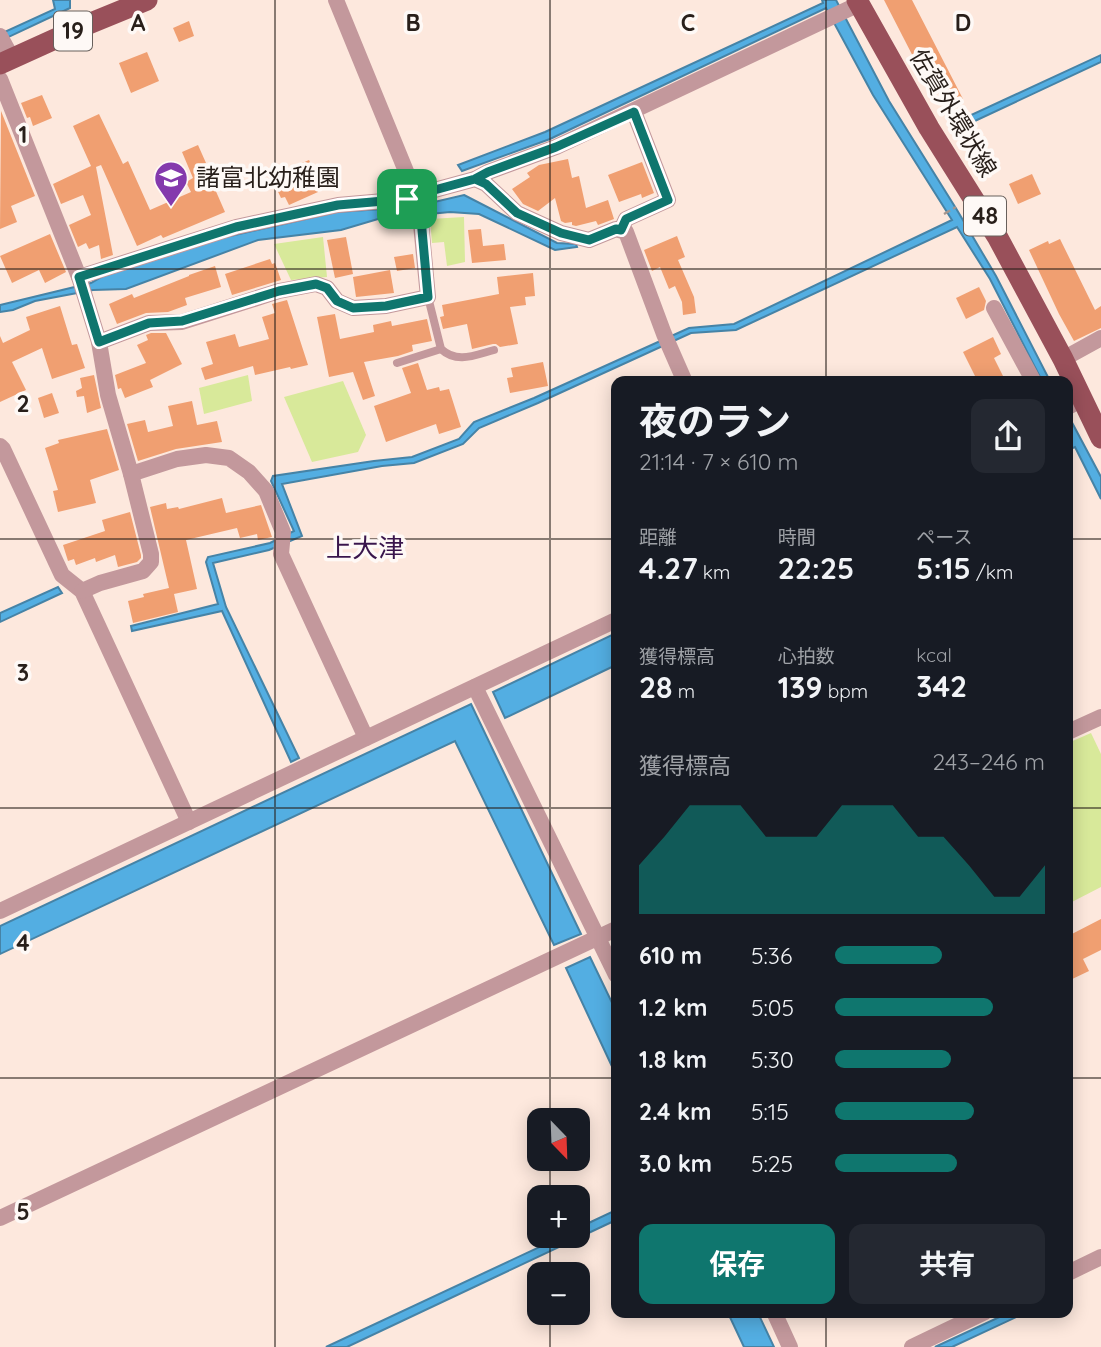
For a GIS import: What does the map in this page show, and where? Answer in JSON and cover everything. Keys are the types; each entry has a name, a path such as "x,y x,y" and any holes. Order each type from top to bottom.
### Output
{"main road":[{"name":"19","path":"4,50 147,0"},
{"name":"佐賀外環状線","path":"854,5 998,238 1063,359 1067,376"},
{"name":"佐賀外環状線","path":"1074,403 1101,438"}],"street":[{"path":"99,342 149,323 182,321 279,291 316,284 327,288 337,301 353,308 386,306 428,297 419,205 336,0"},
{"path":"419,205 488,172 556,147 634,112 854,5"},
{"path":"0,79 81,285 99,342 108,395 151,554 151,562 143,571 82,591"},
{"path":"621,230 626,219 668,200 634,112"},
{"path":"475,179 486,184 517,213 561,233 589,240 616,229 626,232 682,376"},
{"path":"81,285 236,227 338,205 407,199 419,205"},
{"path":"994,308 1031,376"},
{"path":"1063,359 1101,338"},
{"path":"0,446 62,575 82,591 189,822"},
{"path":"131,474 177,459 206,455 229,458 249,472 266,491 283,540 281,554 366,738"},
{"path":"0,911 611,622"},
{"path":"475,687 611,964"},
{"path":"1073,730 1100,720"},
{"path":"0,1218 611,931"},
{"path":"1073,1271 1101,1257"},
{"path":"777,1318 790,1347"},
{"path":"912,1347 972,1318"}],"lane":[{"path":"428,297 441,349 446,354 458,358 494,350"},
{"path":"397,363 441,349"}],"path":[{"path":"944,214 961,204"}],"green space":[{"path":"464,217 465,262 447,266 444,242 432,243 430,219"},
{"path":"323,237 327,277 291,280 274,244"},
{"path":"248,375 252,401 204,414 199,388"},
{"path":"343,381 366,435 358,452 312,462 284,397"},
{"path":"1091,733 1101,754 1101,887 1073,901 1073,741"}],"water":[{"path":"53,0 70,0 70,8 0,41 0,34 55,9"},
{"path":"822,0 836,0 889,101 996,276 1047,376 1039,376 990,279 957,227 736,330 691,333 479,428 463,444 414,463 282,484 302,536 269,550 213,563 226,607 299,758 291,762 222,611 132,631 131,626 218,604 206,562 208,557 270,543 294,531 271,481 273,476 412,457 459,439 474,422 689,328 734,324 952,220 873,95 826,8 550,139 462,171 458,165 545,132 823,3"},
{"path":"1101,55 1101,62 962,127 956,122"},
{"path":"464,195 557,243 576,244 577,247 555,250 479,214 450,212 378,219 341,230 258,240 126,289 93,290 35,301 0,312 0,305 91,283 105,275 217,239 337,212 413,207"},
{"path":"1073,424 1101,477 1101,499 1075,447 1073,448"},
{"path":"58,587 62,593 0,622 0,613"},
{"path":"611,635 611,667 505,718 493,692"},
{"path":"471,704 581,934 554,945 455,741 0,954 0,926"},
{"path":"590,957 611,1001 611,1064 566,968"},
{"path":"611,1212 611,1222 590,1232 590,1222"},
{"path":"537,1248 557,1248 347,1347 326,1347"},
{"path":"730,1318 760,1318 774,1347 744,1347"},
{"path":"997,1318 1014,1318 952,1347 935,1347"}],"building":[{"path":"884,0 912,0 963,99 946,108 926,69 921,72"},
{"path":"189,21 194,36 179,42 173,28"},
{"path":"147,52 159,81 131,93 119,63"},
{"path":"42,95 52,118 33,126 21,103"},
{"path":"1,111 35,196 11,206 17,222 0,229"},
{"path":"99,114 123,164 128,161 150,210 191,192 186,182 193,178 182,152 198,145 225,212 137,246 101,165 96,167 113,255 101,259 99,245 89,249 86,243 78,247 69,225 91,215 83,195 61,204 53,184 91,166 73,126"},
{"path":"568,159 572,178 579,176 586,208 608,200 614,219 598,225 596,221 576,226 572,225 572,222 565,223 561,221 555,198 538,211 523,204 512,189 530,177 527,173 539,165"},
{"path":"309,160 319,181 314,183 318,192 289,205 285,197 281,198 271,177"},
{"path":"642,162 654,193 642,198 641,194 619,202 608,175"},
{"path":"1032,174 1041,194 1018,204 1009,184"},
{"path":"481,229 483,246 504,244 506,260 472,263 468,230"},
{"path":"50,234 66,272 45,283 39,270 12,283 0,256"},
{"path":"677,236 685,257 678,260 694,297 696,313 683,315 682,302 675,286 669,289 660,267 652,271 644,250"},
{"path":"346,237 353,274 335,278 327,240"},
{"path":"1060,239 1095,310 1101,306 1101,328 1074,341 1029,250 1048,241 1049,244"},
{"path":"413,254 415,268 397,271 394,257"},
{"path":"270,259 272,264 275,263 281,280 232,295 225,274"},
{"path":"215,266 221,287 185,298 187,305 168,312 146,313 117,324 109,304 132,294 134,298"},
{"path":"390,270 394,293 356,297 353,277"},
{"path":"533,273 535,296 525,297 526,305 510,307 518,344 500,347 493,344 472,349 467,324 443,329 440,317 444,316 442,305 499,294 497,277"},
{"path":"979,287 986,301 984,310 966,319 956,298"},
{"path":"287,300 308,365 255,375 253,366 205,380 201,368 213,364 206,342 235,334 239,347 269,339 262,317 275,313 272,304"},
{"path":"60,306 72,345 77,344 85,368 52,379 42,348 12,362 26,390 0,402 0,336 3,343 30,330 26,317"},
{"path":"335,314 340,339 374,332 373,325 391,321 392,326 427,319 432,341 412,345 413,351 398,356 364,362 375,396 363,400 353,372 329,377 317,317"},
{"path":"166,333 182,364 150,380 153,387 125,398 121,388 118,389 115,375 146,363 137,345 148,340 146,335"},
{"path":"993,337 1001,354 994,358 1003,376 975,376 963,352"},
{"path":"543,362 548,386 510,393 507,378 513,377 511,368"},
{"path":"418,363 427,390 439,387 440,391 449,389 461,427 439,434 436,424 386,442 374,406 411,393 402,368"},
{"path":"94,375 101,408 87,413 84,396 77,397 76,391 82,388 80,378"},
{"path":"52,393 59,413 44,418 38,398"},
{"path":"192,401 197,425 217,421 222,442 176,449 138,461 127,424 145,420 148,432 173,426 168,406"},
{"path":"107,429 119,470 90,480 96,503 58,512 53,491 58,490 45,448 59,443 58,440"},
{"path":"222,498 226,513 261,505 272,537 258,540 257,534 240,538 237,528 186,540 197,589 174,594 178,612 133,623 128,601 144,597 143,594 169,588 150,507 166,503 167,509 179,509"},
{"path":"130,512 141,555 137,562 118,567 115,555 76,565 74,559 68,561 63,545 105,531 102,520"},
{"path":"1101,919 1101,950 1083,959 1089,971 1073,979 1073,933"}],"place":[{"name":"諸富北幼稚園","path":"171,208"}],"district":[{"name":"上大津","path":"365,548"}],"route":[{"path":"407,199 338,205 236,227 79,277 99,342 149,323 182,321 279,291 316,284 327,288 337,301 353,308 386,306 428,297 421,219 416,195 475,179 486,184 517,213 561,233 589,240 616,229 621,230 626,219 668,200 634,112 475,179 416,195 407,199"}]}
